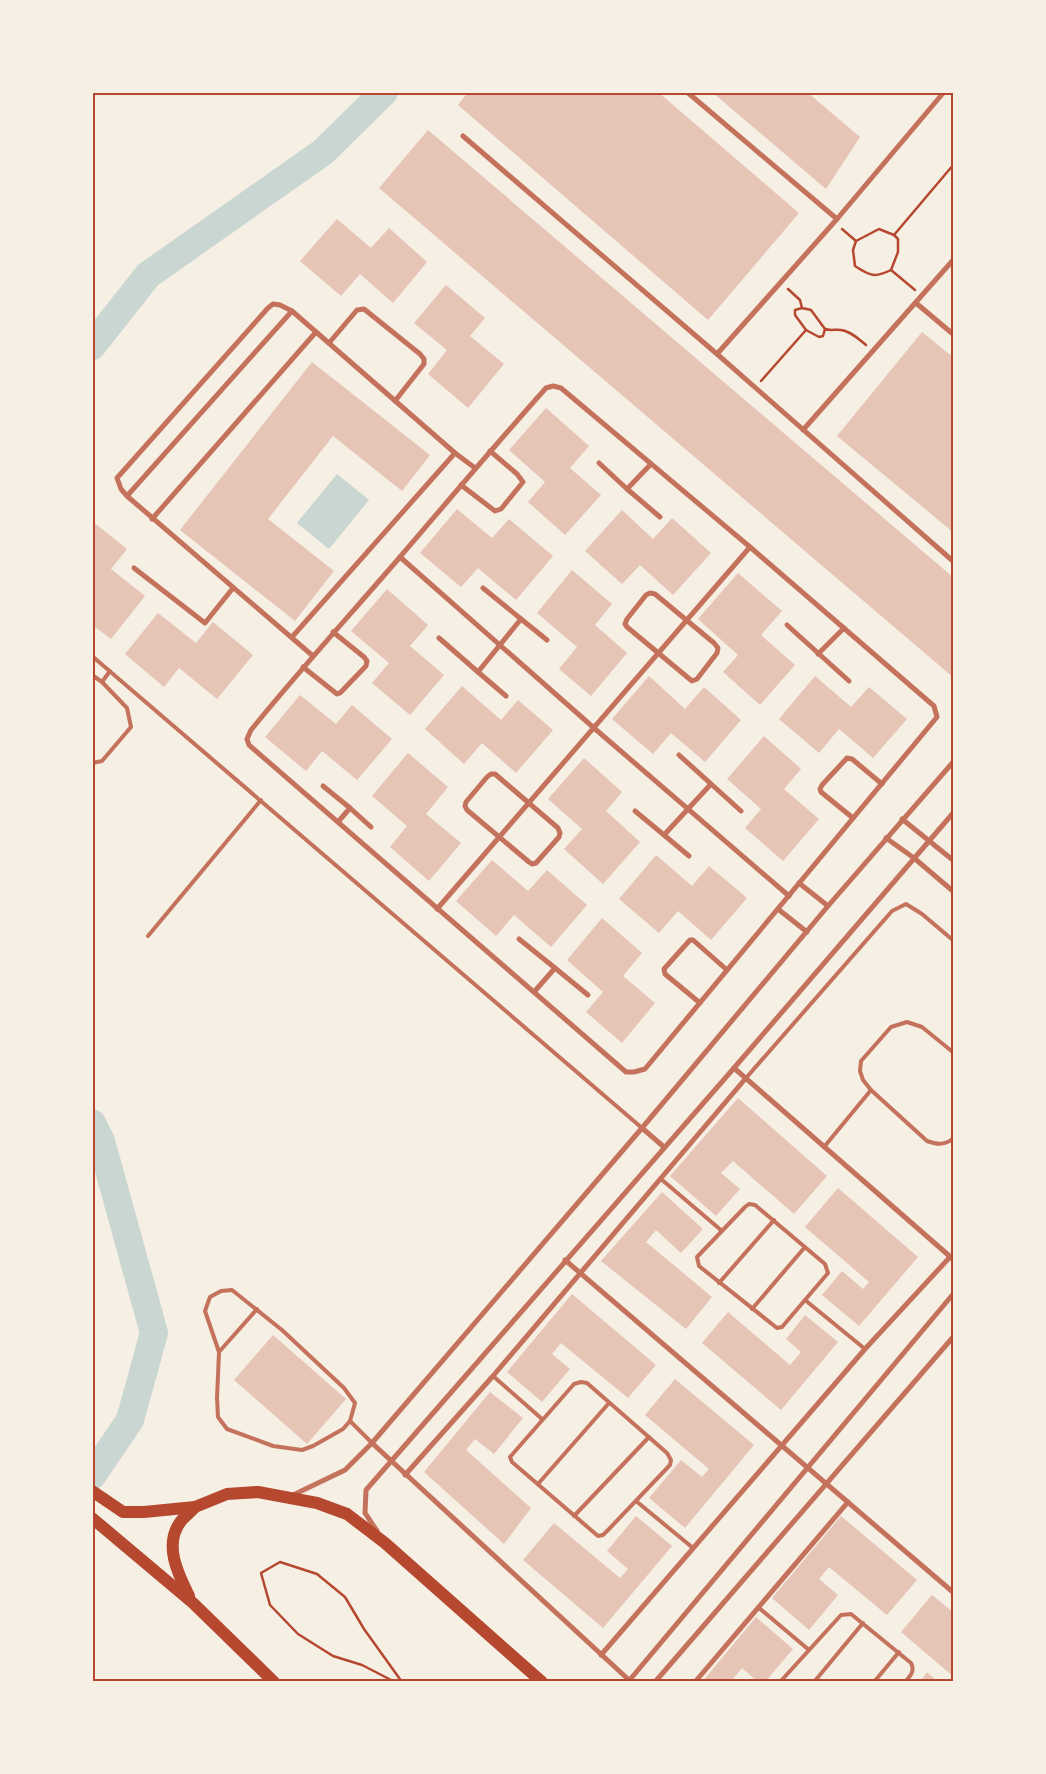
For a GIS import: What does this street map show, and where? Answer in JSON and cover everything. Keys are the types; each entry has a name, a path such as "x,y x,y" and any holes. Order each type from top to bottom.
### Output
{"highway":[{"path":"96,1494 122,1512 144,1512 195,1507 227,1494 258,1492 317,1503 347,1514 385,1543 542,1682"},
{"path":"193,1603 174,1561 173,1541 180,1523 195,1507"},
{"path":"92,1518 193,1603 268,1679"}],"street":[{"path":"687,92 835,221"},
{"path":"717,354 835,221 944,92"},
{"path":"463,136 717,354 954,562"},
{"path":"803,430 954,259"},
{"path":"916,303 954,335"},
{"path":"313,656 152,519 121,489 117,478 268,308 274,304 292,311 455,453 475,468"},
{"path":"329,343 357,310 364,309 420,354 424,359 424,364 395,401"},
{"path":"127,496 292,311"},
{"path":"152,519 316,332"},
{"path":"553,386 561,388 750,547 934,706 937,711 937,717 645,1069 634,1072 626,1072 248,745 246,738 303,667 400,557 490,450 546,388 553,386"},
{"path":"461,484 495,511 501,509 523,482 517,474 490,450"},
{"path":"292,637 455,453"},
{"path":"599,463 660,517"},
{"path":"627,489 651,464"},
{"path":"437,909 750,547"},
{"path":"400,557 789,896"},
{"path":"134,568 205,624 233,588"},
{"path":"483,588 546,640"},
{"path":"646,594 655,594 714,642 718,648 717,653 697,679 692,681 658,653 625,624 646,594"},
{"path":"478,672 521,619"},
{"path":"787,625 849,681"},
{"path":"818,654 844,628"},
{"path":"303,667 337,694 366,666 367,661 364,657 333,632"},
{"path":"439,638 506,696"},
{"path":"679,755 741,811"},
{"path":"853,818 821,792 822,786 848,758 852,759 882,784"},
{"path":"290,1497 346,1470 372,1443 642,1128 902,819 954,761"},
{"path":"495,774 558,828 560,833 559,838 536,863 532,864 499,837 467,810 465,806 487,777 495,774"},
{"path":"664,835 711,784"},
{"path":"323,786 371,827"},
{"path":"338,822 350,808"},
{"path":"635,811 689,856"},
{"path":"385,1543 365,1513 366,1490 734,1068 954,812"},
{"path":"902,819 954,861"},
{"path":"886,838 914,858 954,892"},
{"path":"799,883 828,906"},
{"path":"778,909 806,932"},
{"path":"519,939 588,995"},
{"path":"700,1003 665,974 664,969 690,940 693,940 728,970"},
{"path":"534,992 555,968"},
{"path":"601,1655 864,1349 952,1256 734,1068"},
{"path":"405,1475 493,1376 746,1078"},
{"path":"642,1128 664,1147"},
{"path":"565,1260 954,1593"},
{"path":"372,1443 628,1681 954,1293"},
{"path":"655,1682 954,1336"},
{"path":"696,1682 848,1502"}],"lane":[{"path":"92,656 642,1128"},
{"path":"102,682 110,671"},
{"path":"92,675 102,682 127,708 131,726 102,761 92,762"},
{"path":"148,936 261,800"},
{"path":"746,1078 892,911 906,904 922,914 954,941"},
{"path":"954,1053 922,1026 907,1022 892,1027 861,1061 860,1070 863,1080 871,1090 927,1141 936,1144 947,1143 954,1138"},
{"path":"824,1147 871,1090"},
{"path":"661,1179 722,1231"},
{"path":"750,1204 755,1205 774,1220 825,1264 828,1273 782,1327 777,1328 699,1266 697,1257 750,1204"},
{"path":"719,1283 774,1220"},
{"path":"752,1309 805,1247"},
{"path":"232,1290 282,1330 344,1388 355,1403 350,1421 343,1429 302,1450 273,1446 226,1429 218,1417 219,1352 205,1312 210,1297 221,1291 232,1290"},
{"path":"805,1300 864,1349"},
{"path":"219,1352 257,1309"},
{"path":"493,1376 542,1419"},
{"path":"587,1383 610,1403 667,1453 671,1460 670,1465 603,1534 598,1536 512,1462 510,1457 574,1384 587,1383"},
{"path":"538,1484 610,1403"},
{"path":"350,1421 372,1443"},
{"path":"574,1516 649,1437"},
{"path":"636,1500 693,1548"},
{"path":"758,1607 809,1650"},
{"path":"780,1682 841,1615 851,1614 911,1663 913,1667 912,1673 905,1682"},
{"path":"814,1682 863,1623"},
{"path":"874,1682 899,1652"}],"path":[{"path":"894,235 954,164"},
{"path":"835,221 856,241"},
{"path":"879,229 894,235 898,239 898,252 891,270 875,276 855,266 853,250 856,241 879,229"},
{"path":"891,270 922,296"},
{"path":"780,283 800,300 802,308"},
{"path":"825,329 823,336 819,337 806,330 795,315 795,310 802,308 811,310 825,329 846,331 857,337 872,352"},
{"path":"755,388 806,330"},
{"path":"395,1682 362,1665 333,1656 298,1634 270,1606 260,1573 280,1562 318,1574 345,1597 364,1630 402,1682"}],"shaded area":[{"path":"337,474 369,500 329,549 297,523"}],"building":[{"path":"468,92 658,92 799,213 708,320 458,105"},
{"path":"712,92 807,92 860,137 826,189"},
{"path":"428,130 954,578 954,678 379,188"},
{"path":"337,219 371,248 389,228 427,262 393,303 360,274 341,296 300,261"},
{"path":"446,285 485,318 470,336 504,364 468,408 428,374 447,350 414,323"},
{"path":"922,332 954,358 954,533 837,436"},
{"path":"312,362 430,455 402,491 333,436 268,519 334,571 295,621 180,530"},
{"path":"546,408 589,446 570,468 601,495 565,535 528,502 545,482 509,450"},
{"path":"457,509 492,538 509,519 553,556 516,600 478,568 461,587 420,553"},
{"path":"622,510 653,539 672,518 711,553 673,595 640,565 622,584 585,551"},
{"path":"92,521 127,549 111,569 145,596 111,639 92,625"},
{"path":"572,570 612,604 595,625 627,653 591,696 559,669 577,647 537,613"},
{"path":"738,573 782,611 761,635 795,665 760,705 723,672 738,655 698,619"},
{"path":"387,589 428,625 410,646 444,675 410,715 372,683 389,663 351,631"},
{"path":"158,613 196,643 213,622 253,655 217,699 179,668 164,687 125,654"},
{"path":"649,676 685,709 704,687 741,720 705,762 671,733 653,754 612,719"},
{"path":"815,676 851,707 869,687 907,719 873,758 839,729 819,753 779,719"},
{"path":"462,686 501,720 518,700 553,730 516,773 482,743 464,764 425,729"},
{"path":"300,695 336,724 352,705 392,739 357,780 322,751 306,771 265,737"},
{"path":"764,736 801,769 784,789 819,819 783,861 745,828 761,809 727,779"},
{"path":"408,753 448,787 426,814 461,843 429,881 390,847 407,826 372,796"},
{"path":"584,758 622,792 606,811 640,842 603,884 564,849 582,829 548,799"},
{"path":"656,855 692,886 709,866 747,898 711,940 678,911 659,933 619,899"},
{"path":"492,860 528,891 547,870 587,905 551,947 514,915 496,936 456,901"},
{"path":"602,918 642,953 623,976 655,1003 622,1043 586,1012 603,992 567,960"},
{"path":"738,1098 827,1176 794,1214 733,1161 721,1173 740,1189 716,1216 670,1176"},
{"path":"838,1188 918,1257 859,1326 822,1295 842,1271 863,1289 869,1282 805,1227"},
{"path":"662,1192 703,1229 681,1253 656,1230 646,1242 712,1297 686,1329 601,1261"},
{"path":"572,1294 656,1365 628,1398 561,1343 552,1354 570,1369 542,1402 507,1372"},
{"path":"728,1312 790,1365 801,1352 786,1339 805,1315 838,1342 781,1410 702,1343"},
{"path":"273,1335 346,1399 307,1444 234,1380"},
{"path":"675,1379 754,1445 685,1528 649,1498 681,1460 702,1477 709,1469 645,1415"},
{"path":"490,1392 523,1418 494,1454 475,1439 466,1450 531,1508 504,1544 424,1472"},
{"path":"636,1516 672,1546 603,1628 523,1560 554,1523 620,1578 628,1569 607,1551"},
{"path":"841,1516 917,1580 887,1615 829,1567 819,1579 838,1595 809,1630 772,1598"},
{"path":"932,1595 954,1613 954,1677 901,1632"},
{"path":"756,1617 793,1649 765,1682 758,1682 742,1668 733,1679 737,1682 702,1682"},
{"path":"927,1672 938,1682 920,1682"}],"waterway":[{"path":"92,346 148,275 323,152 384,92"},
{"path":"92,1123 101,1141 154,1333 130,1420 92,1476"}]}
